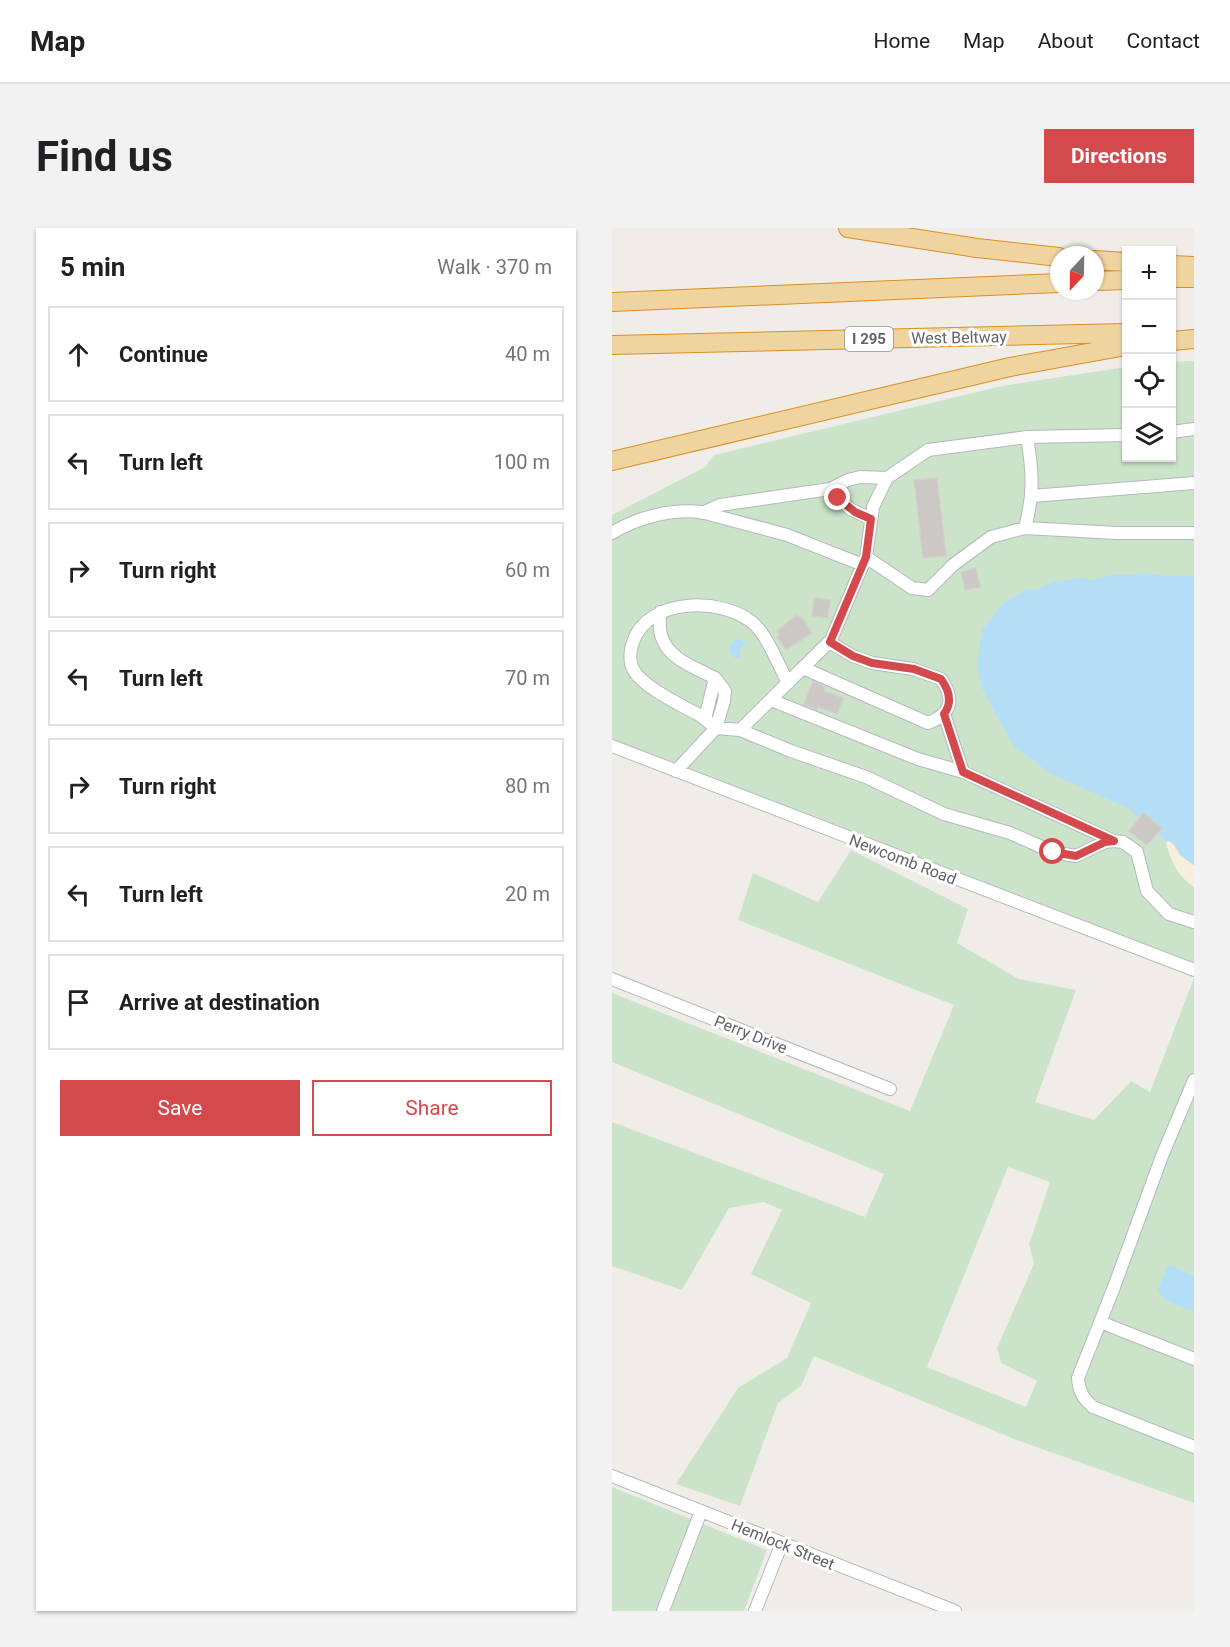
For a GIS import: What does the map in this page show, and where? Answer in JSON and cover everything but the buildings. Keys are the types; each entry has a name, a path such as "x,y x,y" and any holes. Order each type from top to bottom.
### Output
{"highway":[{"path":"848,228 977,248 1050,256"},
{"path":"1104,261 1122,262"},
{"path":"1176,265 1194,266"},
{"path":"1176,278 1194,278"},
{"path":"1104,281 1122,280"},
{"path":"612,302 1050,283"},
{"path":"1176,332 1194,331"},
{"name":"West Beltway","path":"612,345 1122,333"},
{"path":"1176,341 1194,339"},
{"path":"612,461 1010,367 1122,347"}],"street":[{"path":"1176,431 1194,429"},
{"path":"740,730 830,642 864,561 873,507 887,478 928,450 1027,437 1122,435"},
{"path":"1025,528 1032,496 1032,467 1027,437"},
{"path":"702,513 730,503 830,489 860,477 887,478"},
{"path":"1032,496 1194,483"},
{"path":"830,489 850,509 871,519"},
{"path":"612,533 625,525 653,516 689,511 702,513 787,535 864,561 912,588 928,590 953,565 991,537 1025,528 1117,533 1194,533"},
{"path":"788,683 755,625 743,616 729,611 696,605 676,607 660,612 650,619 635,636 630,650 633,669 648,685 716,728 740,730 791,751 866,777 944,814 1010,833 1053,852 1076,856 1105,842 1123,842 1137,852 1147,891 1169,914 1194,922"},
{"path":"660,612 661,634 666,646 676,658 715,678 725,691 716,728 676,771"},
{"path":"803,668 928,723 939,719 947,711 950,697 941,679 914,669 872,663 853,656 830,642"},
{"path":"705,719 715,678"},
{"path":"771,700 918,759 963,772 1114,841"},
{"path":"944,714 963,772"},
{"name":"Newcomb Road","path":"612,746 1194,970"},
{"name":"Perry Drive","path":"612,979 890,1089"},
{"path":"1194,1080 1162,1156 1078,1378 1079,1390 1083,1399 1093,1407 1194,1447"},
{"path":"1100,1322 1194,1359"},
{"name":"Hemlock Street","path":"612,1476 955,1611"},
{"path":"663,1611 701,1511"},
{"path":"755,1611 782,1543"}],"green space":[{"path":"1194,361 1194,964 612,739 612,515 705,467 714,455 1002,386 1122,368 1122,462 1176,462 1176,362"},
{"path":"851,850 968,909 957,943 1019,979 1076,990 1035,1102 1094,1120 1131,1081 1150,1092 1194,978 1194,1503 1014,1439 814,1356 801,1386 778,1403 740,1506 676,1484 738,1388 787,1358 811,1303 751,1274 782,1210 764,1202 729,1208 682,1290 612,1266 612,1122 865,1217 884,1174 612,1062 612,993 910,1111 954,1005 738,920 753,873 818,902","holes":["1008,1167 1050,1182 1029,1244 1034,1264 997,1348 1001,1363 1037,1381 1026,1407 927,1367"]},
{"path":"612,1487 767,1550 744,1611 612,1611"}],"sand":[{"path":"1169,841 1175,845 1181,856 1194,865 1194,887 1176,868 1166,842"}],"water":[{"path":"1114,574 1194,576 1194,865 1181,856 1174,845 1169,841 1166,842 1129,809 1050,773 1015,747 982,688 977,664 982,630 1003,603 1028,589 1038,589 1052,582 1082,578 1094,580"},
{"path":"736,639 745,643 740,650 740,658 736,658 730,652 731,644"},
{"path":"1168,1266 1194,1276 1194,1311 1173,1304 1160,1294 1158,1289"}],"route":[{"path":"838,498 850,509 871,519 866,557 830,642 853,656 872,663 914,669 941,679 950,697 947,711 944,714 963,772 1114,841 1105,842 1076,856 1053,852"}]}
